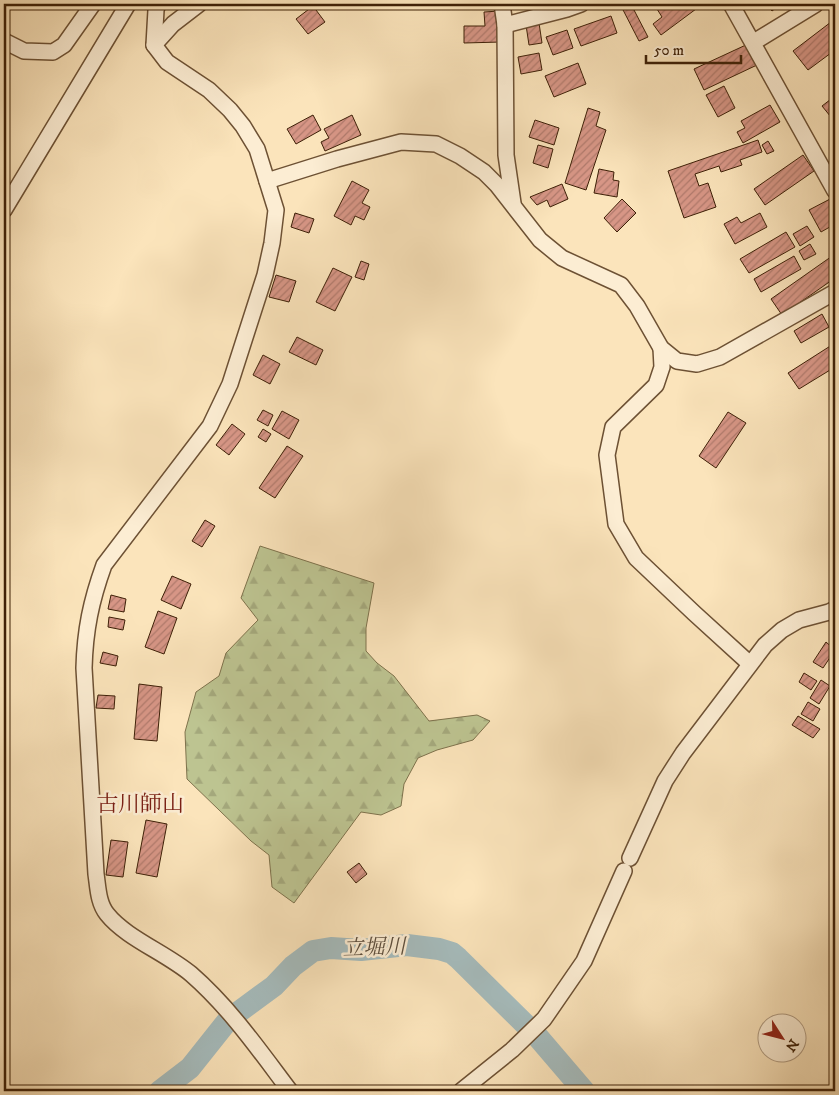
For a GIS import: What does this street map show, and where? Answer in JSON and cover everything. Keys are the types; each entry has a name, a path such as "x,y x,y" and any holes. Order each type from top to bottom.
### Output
{"street":[{"path":"4,41 24,50 53,52 64,44 94,4"},
{"path":"4,210 128,4"},
{"path":"158,4 154,45 167,62 209,90 230,110 243,126 257,149 276,210 272,243 265,275 230,384 210,426 104,565 90,609 85,635 84,668 96,874 101,906 107,915 121,928 170,958 191,974 217,999 246,1033 290,1091"},
{"path":"154,45 173,24 199,4"},
{"path":"502,4 505,25 506,155 513,205"},
{"path":"505,25 581,4"},
{"path":"732,4 835,191"},
{"path":"754,42 816,4"},
{"path":"267,181 337,159 401,142 436,144 460,156 484,172 497,185 540,240 562,258 621,285 637,306 662,348 677,361 697,364 720,357 835,292"},
{"path":"662,348 662,367 656,385 613,427 608,455 616,524 636,558 750,664"},
{"path":"462,1091 512,1050 544,1020 584,961 665,781 683,752 750,664 765,645 782,630 798,620 833,612"}],"green space":[{"path":"260,546 374,583 366,628 366,651 377,663 394,676 429,721 477,715 490,721 473,740 437,750 418,758 404,784 401,806 381,815 361,812 294,903 272,887 269,855 251,841 187,779 185,732 196,692 219,676 226,653 258,620 241,598"}],"building":[{"path":"620,4 646,4 634,10 648,37 639,41"},
{"path":"664,4 692,4 696,9 661,35 653,24 662,17 657,9"},
{"path":"766,4 781,4 772,11"},
{"path":"313,6 325,22 308,34 296,19"},
{"path":"499,11 501,42 464,43 464,26 485,26 484,12"},
{"path":"611,16 617,33 581,46 574,29"},
{"path":"835,19 835,50 808,70 793,51"},
{"path":"539,23 542,43 529,45 526,25"},
{"path":"567,30 573,48 553,55 546,37"},
{"path":"748,44 757,65 704,90 694,69"},
{"path":"539,53 542,70 521,74 518,57"},
{"path":"578,63 586,84 554,97 545,76"},
{"path":"724,86 735,108 718,117 706,95"},
{"path":"835,96 835,122 822,106"},
{"path":"770,105 780,122 743,143 737,132 745,128 741,121"},
{"path":"588,108 600,112 596,126 606,130 586,190 565,183"},
{"path":"313,115 321,130 296,144 287,129"},
{"path":"352,115 361,135 325,151 321,142 329,138 324,129"},
{"path":"535,120 559,128 554,145 529,137"},
{"path":"758,140 762,152 740,160 742,165 721,172 719,166 695,174 699,186 708,183 716,207 684,218 668,171"},
{"path":"768,141 774,151 767,154 762,145"},
{"path":"538,145 553,149 548,168 533,163"},
{"path":"803,155 814,171 765,205 754,189"},
{"path":"599,169 614,172 613,180 619,181 617,197 594,193"},
{"path":"352,181 369,190 362,203 370,207 364,220 355,216 351,225 334,216"},
{"path":"562,184 568,199 550,207 547,200 537,205 530,197"},
{"path":"832,198 835,204 835,224 821,232 809,210"},
{"path":"622,199 636,213 617,232 604,218"},
{"path":"295,213 314,219 309,233 291,227"},
{"path":"760,213 767,227 735,244 724,224 737,217 741,223"},
{"path":"807,226 814,237 800,246 793,234"},
{"path":"786,232 795,247 749,273 740,259"},
{"path":"810,244 816,254 804,260 799,251"},
{"path":"835,254 835,278 782,315 771,299"},
{"path":"794,256 801,269 761,292 754,279"},
{"path":"361,261 369,264 364,280 355,277"},
{"path":"333,268 352,277 335,311 316,302"},
{"path":"276,275 296,281 289,302 269,297"},
{"path":"822,314 829,327 801,343 794,331"},
{"path":"297,337 323,350 316,365 289,352"},
{"path":"835,343 835,367 799,389 788,373"},
{"path":"263,355 280,364 270,384 253,375"},
{"path":"263,410 273,415 268,426 257,420"},
{"path":"282,411 299,420 289,439 272,429"},
{"path":"728,412 746,423 716,468 699,456"},
{"path":"232,424 245,434 229,455 216,445"},
{"path":"263,429 271,434 266,442 258,437"},
{"path":"287,446 303,456 275,498 259,488"},
{"path":"205,520 215,526 202,547 192,541"},
{"path":"172,576 191,584 181,609 161,600"},
{"path":"111,595 126,599 124,612 108,609"},
{"path":"158,611 177,618 164,654 145,647"},
{"path":"109,617 125,620 123,630 108,627"},
{"path":"826,642 835,650 823,668 813,662"},
{"path":"103,652 118,656 116,666 100,663"},
{"path":"804,673 817,681 811,690 799,682"},
{"path":"821,680 830,686 819,704 810,698"},
{"path":"139,684 162,687 157,741 134,739"},
{"path":"98,695 115,696 114,709 96,708"},
{"path":"808,702 820,709 813,721 801,714"},
{"path":"798,716 820,729 813,738 792,725"},
{"path":"146,820 167,824 157,877 136,873"},
{"path":"111,840 128,842 123,877 106,875"},
{"path":"359,863 367,874 356,883 347,872"}],"waterway":[{"name":"立堀川","path":"160,1091 190,1068 229,1019 274,986 293,966 313,951 331,948 361,950 407,945 439,949 452,953 537,1036 584,1091"}],"district":[{"name":"古川師山","path":"140,804"}]}
